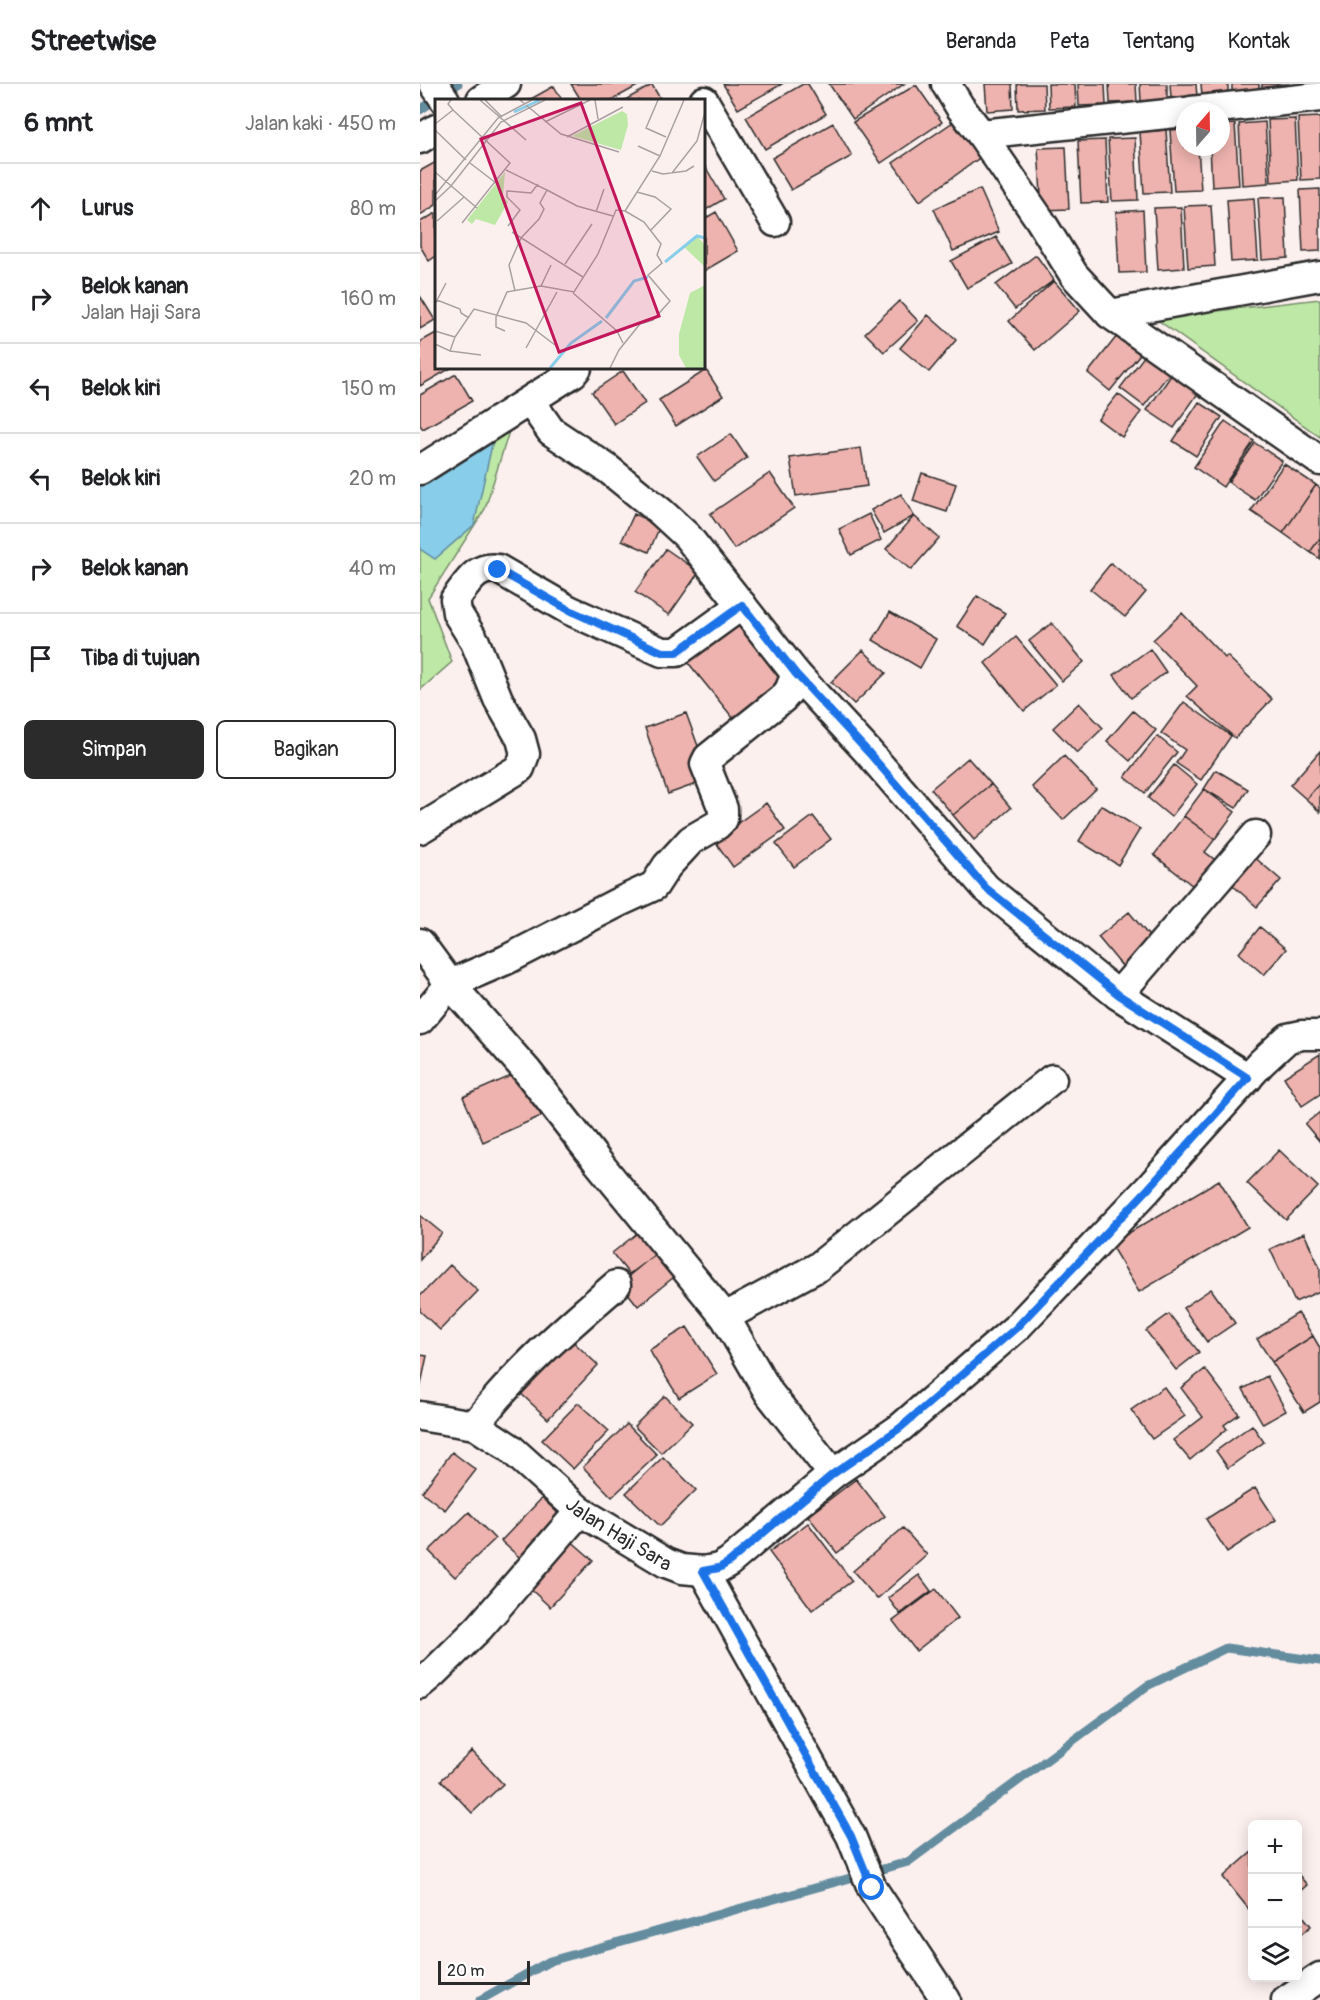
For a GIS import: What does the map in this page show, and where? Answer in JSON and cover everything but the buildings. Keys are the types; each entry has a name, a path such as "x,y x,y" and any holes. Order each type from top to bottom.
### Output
{"street":[{"path":"483,99 506,84"},
{"path":"693,84 702,99"},
{"path":"946,84 1040,220 1074,275 1110,314 1320,461"},
{"path":"1230,107 1320,97"},
{"path":"705,104 776,222"},
{"path":"981,135 1176,113"},
{"path":"420,139 435,130"},
{"path":"1110,314 1320,276"},
{"path":"420,470 576,369"},
{"path":"534,398 537,411 551,430 608,469 687,536 796,674 869,753 986,888 1119,995 1248,1078"},
{"path":"420,830 520,768 525,754 521,739 498,699 476,642 457,613 455,599 479,571 489,568 498,570 569,610 662,652 677,652 742,605"},
{"path":"420,1020 450,984 506,960 654,886 667,866 691,840 723,819 723,809 705,764 708,758 783,698 789,691 796,674"},
{"path":"1119,995 1256,835"},
{"path":"420,942 450,984 527,1071 597,1161 725,1317 769,1394 833,1474"},
{"path":"946,2000 872,1888 851,1836 703,1571 719,1568 729,1562 833,1474 900,1428 1016,1328 1148,1189 1248,1078 1288,1038 1320,1035"},
{"path":"725,1317 818,1267 1052,1078"},
{"path":"475,1425 497,1395 575,1320 616,1285"},
{"name":"Jalan Haji Sara","path":"420,1416 475,1425 510,1448 580,1511 666,1563 682,1569 703,1571"},
{"path":"420,1683 434,1673 479,1628 580,1511"},
{"path":"1287,2000 1320,1977"}],"green space":[{"path":"1320,299 1320,437 1155,318"},
{"path":"514,415 485,509 428,598 452,662 420,690 420,549 494,437"}],"water":[{"path":"494,436 474,525 435,559 420,549 420,481"}],"waterway":[{"path":"436,99 458,84"},
{"path":"420,110 435,100"},
{"path":"480,2000 550,1961 908,1862 1147,1686 1226,1648 1320,1661"}],"route":[{"path":"498,570 569,610 662,652 677,652 742,605 796,674 869,753 986,888 1119,995 1248,1078 1148,1189 1016,1328 900,1428 833,1474 729,1562 719,1568 703,1571 851,1836 872,1888"}]}
